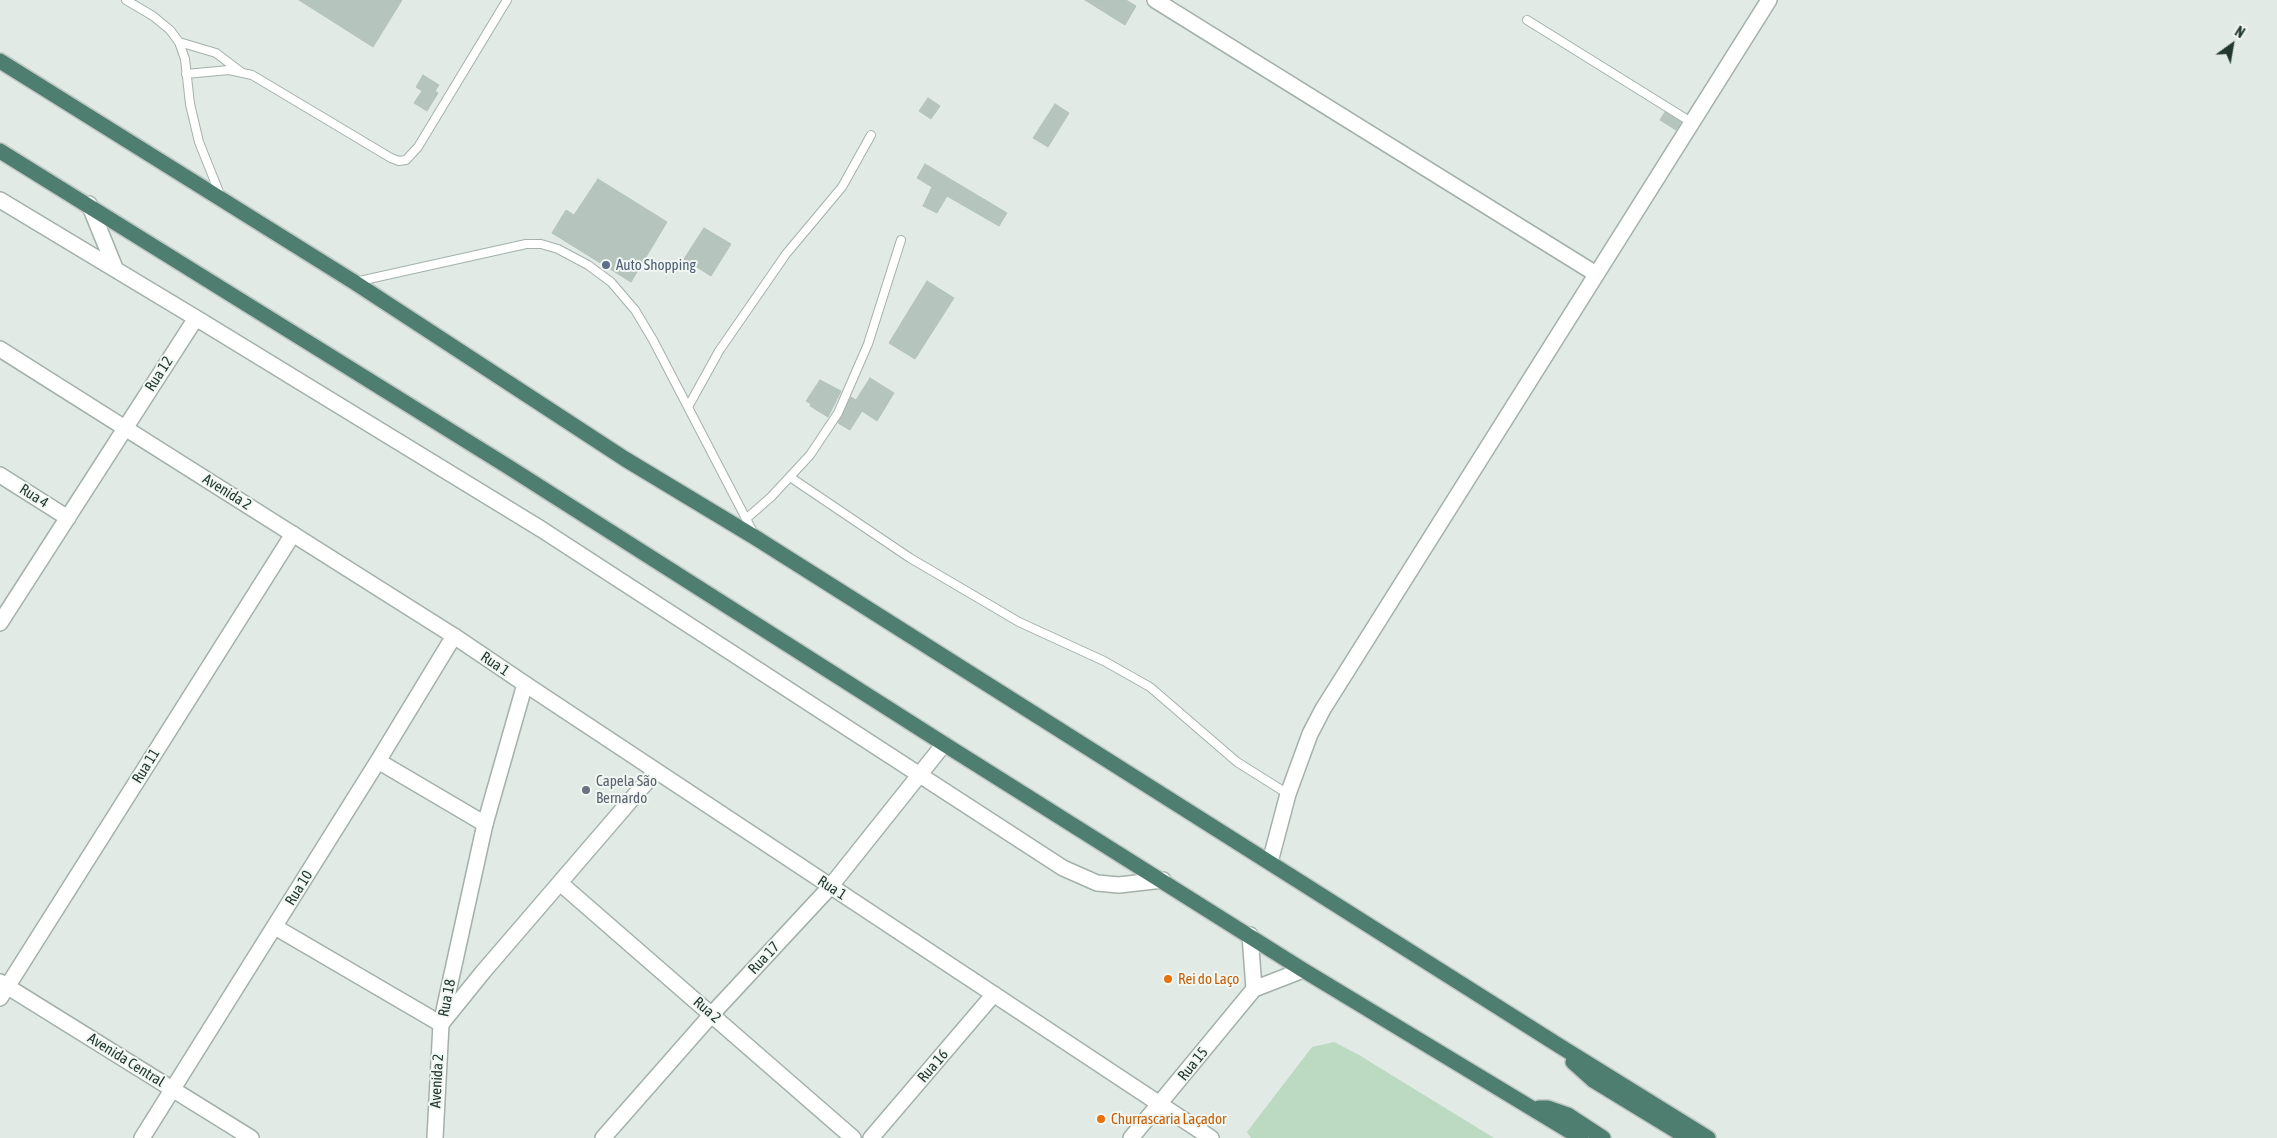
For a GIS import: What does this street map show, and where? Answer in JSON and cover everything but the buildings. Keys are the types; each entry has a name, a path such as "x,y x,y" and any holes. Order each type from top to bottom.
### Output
{"highway":[{"path":"0,61 354,282 625,459 756,538 1708,1138"},
{"path":"0,151 89,204 507,466 1303,970 1580,1138"},
{"path":"1558,1045 1580,1070 1593,1080 1688,1138"},
{"path":"1533,1108 1548,1108 1568,1115 1603,1138"}],"street":[{"path":"1155,0 1596,274"},
{"path":"1270,862 1288,794 1310,734 1323,709 1769,0"},
{"path":"0,200 115,268 549,535 1056,863 1080,877 1097,883 1119,885 1163,880"},
{"path":"89,204 115,268"},
{"name":"Rua 12","path":"0,623 196,318"},
{"name":"Avenida 2","path":"0,349 454,636"},
{"name":"Rua 4","path":"0,475 68,518"},
{"name":"Rua 11","path":"2,989 293,534"},
{"name":"Rua 1","path":"454,636 655,772 1212,1138"},
{"name":"Rua 10","path":"142,1138 275,927 454,636"},
{"name":"Rua 18","path":"441,1024 485,824 526,684"},
{"name":"Rua 17","path":"603,1138 712,1014 830,887 944,744"},
{"path":"378,761 485,824"},
{"name":"Rua 18","path":"441,1024 655,772"},
{"name":"Rua 2","path":"560,883 853,1138"},
{"path":"275,927 441,1024"},
{"path":"1250,935 1254,989 1303,970"},
{"name":"Avenida Central","path":"2,989 173,1089 251,1138"},
{"name":"Rua 15","path":"1131,1138 1254,989"},
{"name":"Rua 16","path":"871,1138 994,994"},
{"name":"Avenida 2","path":"435,1138 441,1024"}],"lane":[{"path":"126,0 153,16 170,30 179,42 185,59 190,104 199,142 222,199"},
{"path":"186,74 229,70 241,72 262,80 391,158 406,160 418,147 507,0"},
{"path":"1527,20 1691,122"},
{"path":"179,42 216,53 241,72"},
{"path":"688,407 719,351 786,254 842,187 871,136"},
{"path":"747,518 790,477 810,454 838,413 875,325 901,240"},
{"path":"354,282 526,244 541,244 558,248 588,265 611,282 627,298 653,340 756,538"},
{"path":"790,477 910,558 1019,622 1104,660 1150,687 1237,762 1288,794"}],"green space":[{"path":"1334,1042 1359,1055 1494,1138 1251,1138 1247,1132 1312,1047"}],"place":[{"name":"Auto Shopping","path":"606,265"},
{"name":"Capela São Bernardo","path":"586,790"},
{"name":"Rei do Laço","path":"1168,979"},
{"name":"Churrascaria Laçador","path":"1101,1119"}]}
